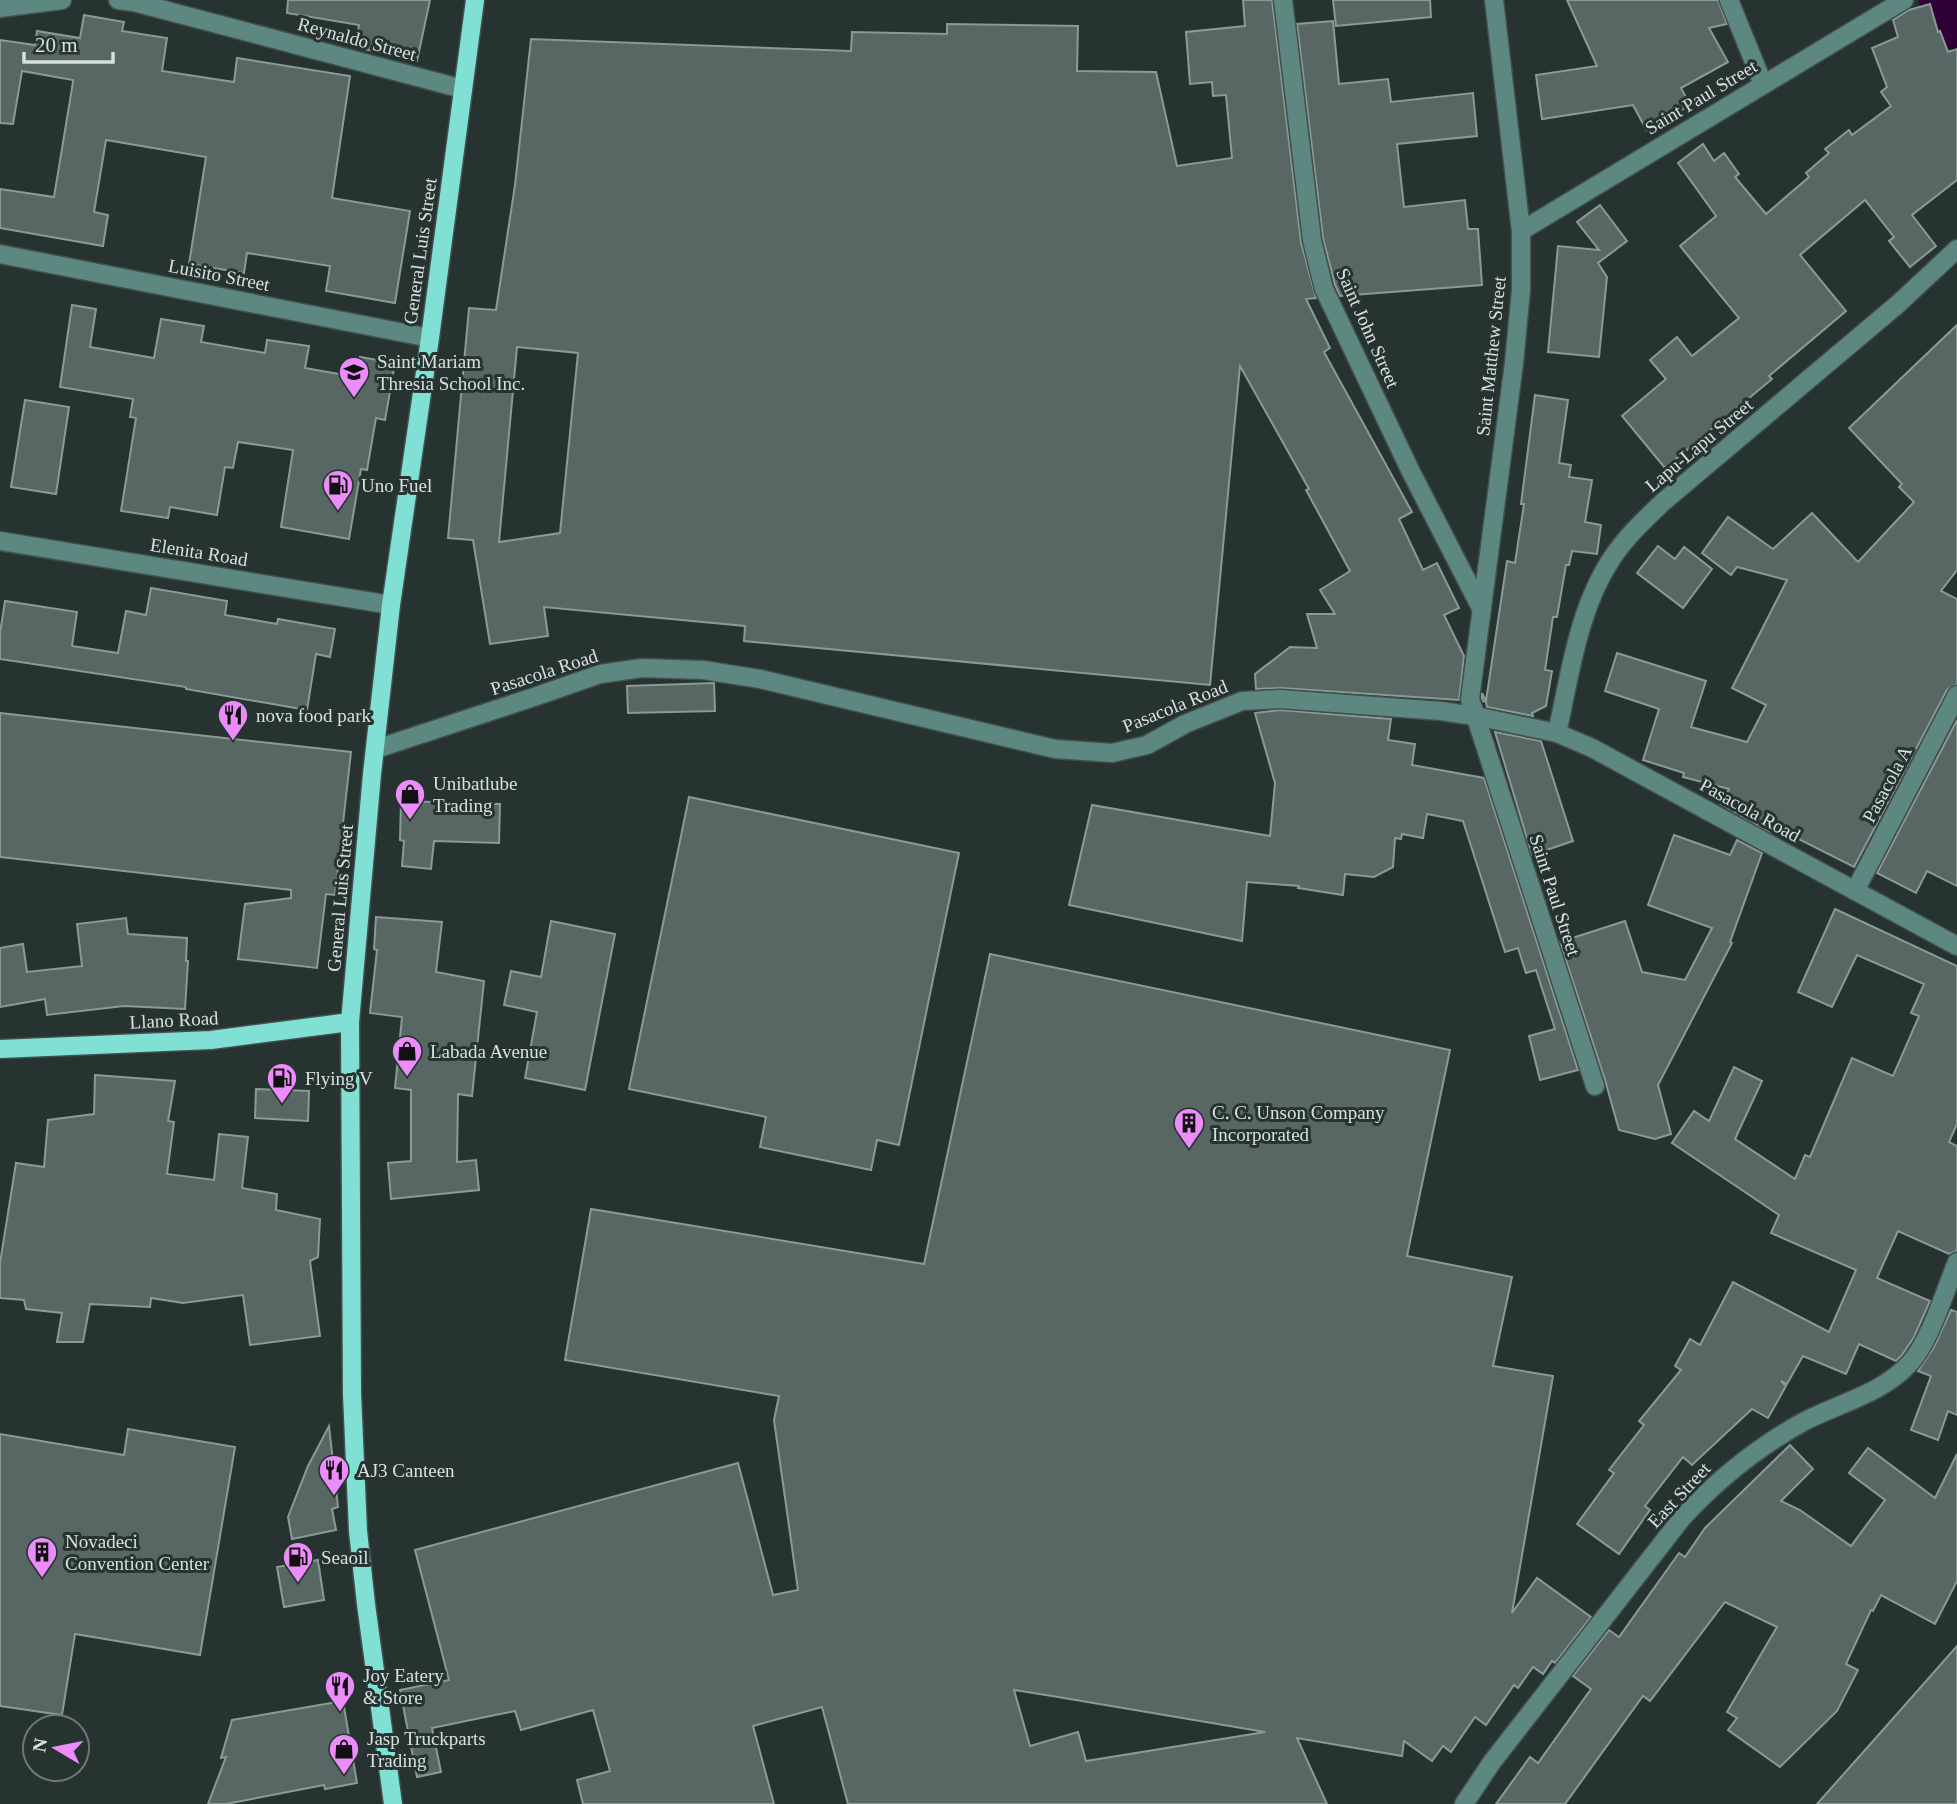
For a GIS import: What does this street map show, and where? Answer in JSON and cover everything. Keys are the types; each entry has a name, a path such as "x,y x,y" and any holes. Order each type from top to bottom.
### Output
{"main road":[{"name":"General Luis Street","path":"393,1804 358,1531 352,1394 350,1022 391,605 475,0"},
{"name":"Llano Road","path":"0,1049 212,1040 350,1022"}],"street":[{"path":"0,8 62,0"},
{"name":"Reynaldo Street","path":"118,0 463,89"},
{"name":"Saint John Street","path":"1283,0 1312,240 1324,289 1410,470 1481,608"},
{"name":"Saint Matthew Street","path":"1475,716 1470,699 1521,290 1521,232 1494,0"},
{"path":"1729,0 1763,84"},
{"name":"Saint Paul Street","path":"1521,232 1904,0"},
{"name":"Lapu-Lapu Street","path":"1557,733 1578,637 1593,593 1611,560 1633,530 1898,304 1957,249"},
{"name":"Luisito Street","path":"0,254 430,338"},
{"name":"Elenita Road","path":"0,541 391,605"},
{"name":"Pasacola Road","path":"376,749 600,674 642,668 703,670 761,678 1055,749 1112,753 1147,745 1185,724 1242,701 1280,699 1441,711 1557,733 1592,748 1957,946"},
{"name":"Pasacola A","path":"1855,891 1957,695"},
{"name":"Saint Paul Street","path":"1475,716 1595,1086"},
{"name":"East Street","path":"1464,1804 1492,1762 1702,1496 1768,1444 1804,1422 1895,1378 1912,1361 1922,1346 1957,1262"}],"building":[{"path":"288,0 430,0 417,61 355,47 359,25 287,13"},
{"path":"1243,0 1272,0 1301,242 1316,298 1306,299 1330,348 1324,352 1412,512 1399,519 1423,570 1437,563 1459,608 1444,615 1464,656 1459,700 1281,688 1256,689 1255,674 1290,647 1317,648 1307,614 1335,614 1320,590 1350,571 1306,490 1309,489 1240,366 1210,685 744,641 745,626 544,607 548,636 490,644 473,540 448,538 469,308 496,310 515,185 531,39 851,51 852,32 947,34 947,24 1078,26 1077,71 1156,72 1177,166 1232,158 1226,95 1213,96 1212,82 1190,84 1186,32 1245,26","holes":["517,347 578,353 560,533 499,542"]},
{"path":"1333,0 1430,0 1431,17 1336,26"},
{"path":"1567,0 1718,0 1727,24 1709,28 1728,62 1681,88 1690,105 1647,131 1633,105 1542,119 1536,75 1597,66"},
{"path":"1930,4 1938,32 1940,31 1948,52 1957,49 1957,180 1912,215 1936,246 1910,267 1889,241 1894,237 1865,200 1800,255 1846,311 1769,376 1772,379 1665,468 1622,416 1666,379 1650,360 1677,337 1692,356 1739,318 1680,246 1716,216 1678,163 1703,144 1714,161 1724,153 1739,174 1735,177 1766,214 1809,177 1806,173 1829,153 1825,149 1849,130 1852,135 1891,106 1881,92 1887,87 1872,48 1898,37 1893,20 1909,10"},
{"path":"84,15 124,22 122,31 167,38 162,71 234,82 237,58 350,76 332,198 410,211 395,303 326,291 330,266 247,253 244,273 189,264 206,157 106,140 94,212 108,215 103,246 0,228 0,189 54,197 73,80 22,71 13,124 0,123 0,40 35,45 37,31 80,38"},
{"path":"1333,21 1339,84 1388,79 1391,102 1473,93 1477,136 1397,144 1404,207 1465,200 1468,229 1478,229 1482,285 1340,296 1323,238 1297,24"},
{"path":"1600,205 1627,241 1598,263 1607,277 1599,357 1548,352 1558,246 1599,250 1577,222"},
{"path":"72,305 96,309 90,347 154,358 161,319 204,326 201,342 265,353 267,340 309,346 305,368 356,377 360,357 395,363 385,420 376,418 367,470 361,469 349,539 281,527 293,450 238,442 233,468 225,467 217,515 170,507 168,518 121,511 136,418 130,417 133,399 60,387"},
{"path":"1957,325 1957,570 1941,591 1957,599 1957,684 1947,690 1854,867 1779,829 1777,833 1771,830 1770,832 1721,804 1729,789 1683,777 1684,773 1643,760 1659,709 1605,691 1617,653 1706,681 1691,727 1747,742 1766,705 1732,688 1787,580 1737,567 1731,575 1702,553 1728,517 1773,549 1812,513 1858,562 1914,502 1899,487 1902,484 1849,428"},
{"path":"1535,395 1568,400 1559,463 1571,465 1569,477 1592,480 1585,522 1601,525 1597,554 1572,551 1569,565 1566,565 1557,617 1553,617 1545,670 1552,671 1546,706 1532,713 1533,716 1487,707 1482,693 1486,701 1507,561 1515,563"},
{"path":"25,400 69,407 56,494 11,487"},
{"path":"1658,546 1675,559 1684,547 1712,569 1683,608 1637,573"},
{"path":"151,588 227,601 225,615 277,624 278,619 335,629 330,657 316,654 307,710 186,687 0,659 0,633 5,601 77,612 72,646 118,653 126,611 146,615"},
{"path":"714,683 715,711 628,713 627,686"},
{"path":"1280,710 1391,719 1388,740 1415,744 1412,765 1484,778 1578,1070 1540,1080 1529,1036 1555,1029 1536,970 1526,973 1518,948 1505,952 1463,821 1427,814 1423,838 1402,834 1401,839 1395,838 1393,867 1374,877 1345,874 1343,895 1298,888 1299,886 1247,882 1242,941 1069,905 1092,805 1270,836 1275,783 1255,713"},
{"path":"0,713 351,752 335,895 326,894 317,968 238,959 245,904 291,898 291,890 0,857"},
{"path":"1957,720 1957,886 1927,871 1916,893 1877,873"},
{"path":"1495,732 1541,741 1573,841 1532,855"},
{"path":"689,797 959,853 899,1145 877,1140 871,1170 760,1147 766,1117 629,1089"},
{"path":"401,801 500,804 499,843 434,841 431,869 402,866 404,841 400,840"},
{"path":"1674,835 1730,855 1737,840 1762,853 1730,942 1732,943 1658,1085 1671,1134 1655,1139 1619,1130 1560,942 1625,921 1642,972 1685,980 1712,928 1648,905"},
{"path":"1835,909 1957,966 1957,1124 1949,1142 1957,1146 1957,1251 1949,1254 1898,1231 1877,1278 1930,1301 1914,1337 1902,1355 1896,1361 1859,1344 1846,1374 1803,1356 1787,1384 1781,1381 1786,1386 1768,1418 1752,1409 1692,1465 1683,1457 1645,1506 1650,1510 1619,1554 1577,1524 1614,1473 1609,1470 1644,1425 1639,1421 1681,1370 1675,1366 1690,1339 1700,1345 1733,1282 1829,1332 1856,1270 1771,1233 1779,1215 1672,1143 1694,1111 1709,1121 1734,1067 1762,1081 1735,1139 1795,1179 1805,1155 1810,1157 1852,1058 1893,1076 1919,1016 1911,1013 1924,984 1857,955 1832,1007 1798,992"},
{"path":"376,917 442,922 436,972 484,981 472,1096 458,1094 457,1162 476,1160 479,1190 391,1199 388,1163 411,1161 411,1090 395,1088 402,1017 370,1013 377,950 374,949"},
{"path":"126,918 128,934 187,938 185,1009 124,1006 47,1015 45,999 0,1007 0,948 23,944 27,972 82,966 77,924"},
{"path":"551,921 615,934 585,1090 525,1078 537,1012 504,1005 511,971 541,977"},
{"path":"990,954 1450,1050 1407,1256 1512,1277 1493,1366 1553,1376 1512,1613 1537,1578 1591,1617 1543,1674 1533,1667 1518,1688 1514,1685 1486,1725 1475,1717 1451,1752 1443,1746 1432,1761 1404,1741 1402,1756 1297,1738 1327,1804 848,1804 822,1707 753,1726 774,1804 583,1804 577,1780 610,1771 593,1710 521,1730 515,1711 432,1728 441,1772 417,1777 400,1690 449,1680 415,1550 738,1463 773,1595 798,1590 774,1420 779,1396 565,1360 591,1209 924,1264","holes":["1014,1690 1265,1732 1086,1761 1078,1732 1030,1746"]},
{"path":"95,1075 175,1081 168,1121 174,1122 167,1174 214,1180 219,1134 248,1137 242,1188 277,1194 276,1210 320,1219 318,1257 310,1261 320,1336 250,1345 243,1295 183,1303 151,1298 150,1307 90,1304 83,1342 57,1342 62,1313 26,1309 24,1300 0,1298 0,1263 16,1163 44,1167 48,1120 94,1114"},
{"name":"Flying V","path":"256,1089 309,1091 308,1121 255,1118"},
{"path":"1951,1310 1957,1312 1957,1415 1948,1411 1938,1440 1911,1430 1931,1376 1918,1371 1934,1347"},
{"path":"329,1426 338,1507 332,1509 336,1530 292,1539 288,1517 308,1466"},
{"path":"128,1429 235,1447 200,1655 75,1634 62,1713 0,1706 0,1434 124,1455"},
{"path":"1790,1445 1813,1469 1781,1501 1800,1510 1851,1546 1885,1500 1849,1473 1868,1448 1935,1498 1957,1454 1957,1581 1935,1624 1881,1595 1873,1611 1871,1610 1846,1664 1858,1670 1837,1711 1780,1767 1728,1730 1737,1718 1727,1712 1777,1627 1725,1602 1650,1701 1643,1696 1565,1804 1496,1804 1530,1757 1538,1763 1591,1689 1573,1676 1609,1630 1619,1637 1679,1553 1685,1557 1705,1528"},
{"path":"318,1560 324,1600 284,1607 277,1567"},
{"path":"1957,1646 1957,1804 1817,1804 1882,1731"},
{"path":"343,1701 357,1783 325,1789 324,1785 226,1804 208,1804 226,1757 221,1758 232,1720"}],"waterway":[{"path":"1945,0 1957,24"}],"place":[{"name":"Saint Mariam Thresia School Inc.","path":"354,399"},
{"name":"Uno Fuel","path":"338,512"},
{"name":"nova food park","path":"233,742"},
{"name":"Unibatlube Trading","path":"410,821"},
{"name":"Labada Avenue","path":"407,1078"},
{"name":"Flying V","path":"282,1105"},
{"name":"C. C. Unson Company Incorporated","path":"1189,1150"},
{"name":"AJ3 Canteen","path":"334,1497"},
{"name":"Novadeci Convention Center","path":"42,1579"},
{"name":"Seaoil","path":"298,1584"},
{"name":"Joy Eatery & Store","path":"340,1713"},
{"name":"Jasp Truckparts Trading","path":"344,1776"}]}
